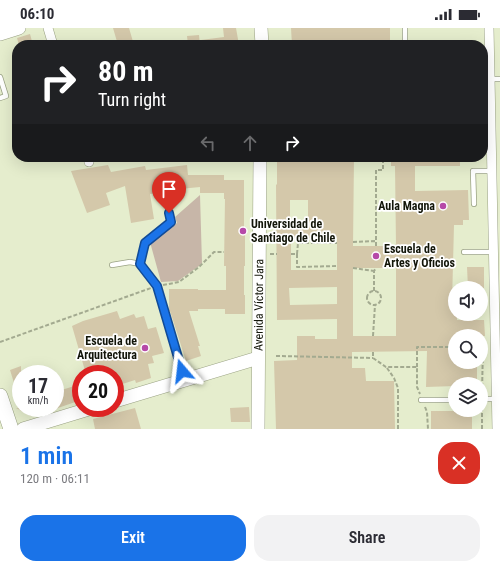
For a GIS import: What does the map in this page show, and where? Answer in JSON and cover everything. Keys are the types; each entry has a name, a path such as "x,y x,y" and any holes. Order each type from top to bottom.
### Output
{"main road":[{"path":"0,34 19,28"},
{"path":"262,28 262,40"},
{"name":"Avenida Víctor Jara","path":"258,429 260,162"},
{"path":"124,398 258,358"},
{"path":"0,396 10,429"},
{"path":"23,429 72,414"}],"street":[{"path":"48,28 52,40"},
{"path":"489,28 493,252 497,293 497,429"}],"lane":[{"path":"405,28 405,40"},
{"path":"0,77 6,96 0,98"},
{"path":"490,80 500,79"},
{"path":"474,204 473,172 492,171"},
{"path":"140,264 145,243 171,222 167,204"},
{"path":"464,252 493,252"},
{"path":"112,265 130,262 140,264 157,286 185,380"},
{"path":"488,399 496,399"},
{"path":"421,400 448,400"}],"path":[{"path":"376,246 376,170 383,170 383,162"},
{"path":"354,242 376,241"},
{"path":"337,243 298,243 297,267 337,266"},
{"path":"0,342 157,286 179,282 199,267 214,252 224,252"},
{"path":"291,254 297,254"},
{"path":"353,268 374,271"},
{"path":"374,291 374,271 376,268"},
{"path":"374,291 379,293 381,297 380,303 371,305 368,299 369,294 374,291"},
{"path":"373,336 375,305"},
{"path":"417,387 417,347 448,347"},
{"path":"373,352 373,358"},
{"path":"276,356 373,358 386,367 394,378 398,388 398,429"},
{"path":"386,367 417,367"},
{"path":"482,417 482,429"}],"shaded area":[{"path":"200,195 202,263 178,281 161,282 150,242 177,223 175,217"}],"building":[{"path":"113,28 129,28 133,40 117,40"},
{"path":"223,28 236,28 238,40 201,40 224,37"},
{"path":"291,28 390,28 390,40 292,40"},
{"path":"30,34 32,40 18,40 17,38"},
{"path":"199,35 200,40 187,40 187,36"},
{"path":"277,162 354,162 353,246 396,246 395,166 391,166 391,162 460,162 460,166 415,166 415,191 468,190 469,220 463,220 463,225 454,225 453,281 448,281 448,321 484,321 485,329 448,329 448,369 477,369 477,377 448,377 448,386 426,387 427,351 352,352 352,368 365,368 366,381 394,381 395,429 276,429 274,361 297,360 297,336 315,336 315,339 337,339 337,319 277,320","holes":["290,200 308,200 308,220 290,220","291,238 337,238 337,270 291,270","353,268 396,268 396,336 353,336","337,287 337,304 290,305 289,288"]},
{"path":"108,165 111,172 145,166 146,170 187,165 188,175 224,175 224,180 244,180 245,314 225,314 225,309 198,309 198,311 189,311 200,346 198,346 201,356 186,361 169,311 169,289 226,290 226,266 224,266 224,193 200,193 200,187 180,189 182,198 170,199 169,192 150,194 154,219 131,223 125,186 106,193 110,205 87,213 71,171"},
{"path":"467,267 484,267 484,281 468,281"},
{"name":"Escuela de Arquitectura","path":"117,311 120,319 134,314 136,318 144,316 148,329 156,327 164,353 152,356 154,363 148,364 151,378 136,383 135,380 124,383 124,365 83,365 72,326 83,321"},
{"path":"72,387 72,403 64,406 64,389"},
{"path":"249,407 250,422 231,422 230,408"},
{"path":"135,408 141,429 95,429 93,419 101,417 124,417 124,411"},
{"path":"431,411 448,411 448,417 472,417 472,429 431,429"}],"place":[{"name":"Aula Magna","path":"443,206"},
{"name":"Universidad de Santiago de Chile","path":"243,231"},
{"name":"Escuela de Artes y Oficios","path":"376,256"},
{"name":"Escuela de Arquitectura","path":"145,348"}],"route":[{"path":"169,213 171,222 145,243 140,264 157,286 182,371"}]}
